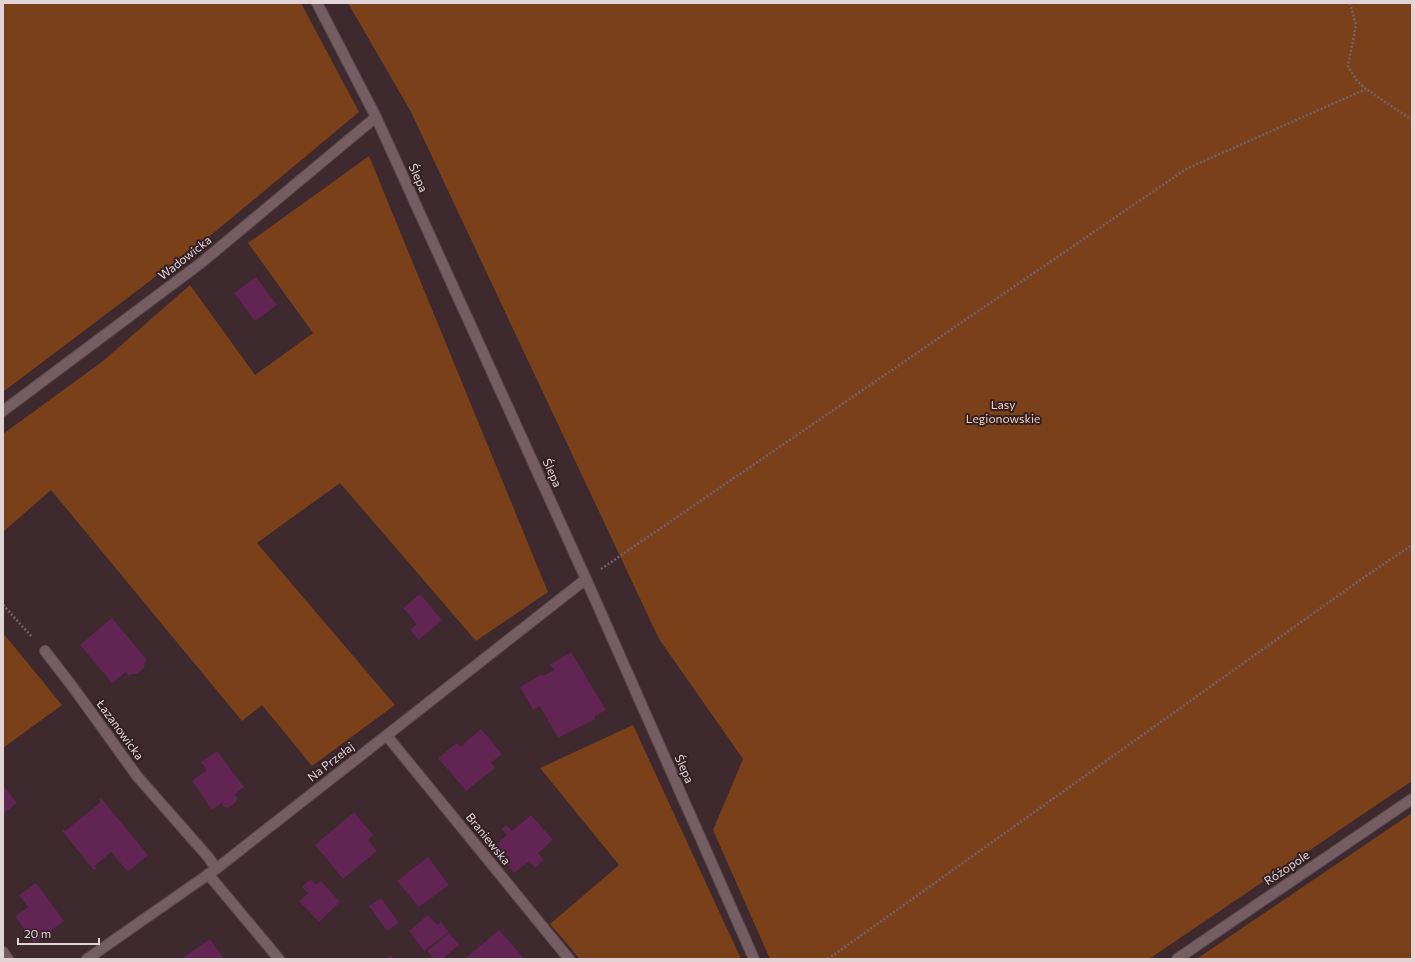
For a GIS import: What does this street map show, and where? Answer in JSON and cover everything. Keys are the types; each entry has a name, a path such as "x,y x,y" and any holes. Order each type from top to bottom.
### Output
{"street":[{"name":"Ślepa","path":"317,3 376,117 586,579 754,959"},
{"name":"Wadowicka","path":"3,411 201,263 376,117"},
{"name":"Na Przełaj","path":"87,959 212,871 387,736 586,579"},
{"name":"Łazanowicka","path":"45,651 137,776 209,858 212,871 279,959"},
{"name":"Braniewska","path":"387,736 569,959"},
{"name":"Różopole","path":"1177,959 1412,799"},
{"path":"3,952 8,959"}],"path":[{"path":"1350,3 1356,25 1348,66 1357,81 1366,89 1412,120"},
{"path":"586,579 1186,168 1366,89"},
{"path":"828,959 1351,586 1412,545"},
{"path":"3,605 45,651"}],"green space":[{"path":"3,3 301,3 359,112 216,231 3,392"},
{"name":"Lasy Legionowskie","path":"348,3 1412,3 1412,781 1149,959 770,959 713,830 743,759 659,639 411,112"},
{"path":"369,156 548,592 476,641 340,483 257,543 395,705 312,766 262,705 242,721 51,490 3,532 3,434 103,361 190,285 255,375 313,333 248,243"},
{"path":"3,633 62,705 3,748"},
{"path":"633,725 741,959 580,959 550,924 619,865 540,768"},
{"path":"1412,813 1412,959 1198,958"}],"building":[{"path":"256,277 277,305 255,321 234,293"},
{"path":"420,594 442,620 419,640 410,630 417,624 403,608"},
{"path":"112,618 147,660 144,668 137,674 131,674 129,676 126,672 112,683 80,645"},
{"path":"571,652 606,710 595,716 595,719 558,738 540,706 533,710 520,687 542,674 543,676 554,670 550,665"},
{"path":"481,729 502,754 491,763 495,768 466,791 438,758 457,743 460,747"},
{"path":"217,751 244,787 235,794 237,798 236,802 228,808 224,807 221,803 212,810 192,781 207,770 201,762"},
{"path":"3,785 17,803 3,814"},
{"path":"101,798 148,855 128,872 111,852 94,866 97,868 94,870 62,831 63,829 65,831 101,802 99,799"},
{"path":"354,812 373,835 368,840 377,851 343,879 315,845"},
{"path":"531,815 553,840 538,853 544,860 535,868 529,861 514,873 501,856 497,859 491,851 494,849 493,847 507,835 502,829 506,825 512,831"},
{"path":"428,857 449,885 419,907 397,881"},
{"path":"311,879 316,885 321,881 340,902 319,922 299,901 308,893 302,887"},
{"path":"36,883 64,921 34,943 15,916 28,907 19,895"},
{"path":"381,898 399,923 387,931 369,906"},
{"path":"428,915 437,925 441,922 449,932 424,951 409,931"},
{"path":"499,930 523,957 520,959 465,959"},
{"path":"449,933 459,945 442,959 434,959 427,951"},
{"path":"210,939 224,959 181,959"},
{"path":"391,955 394,959 385,959"}]}
